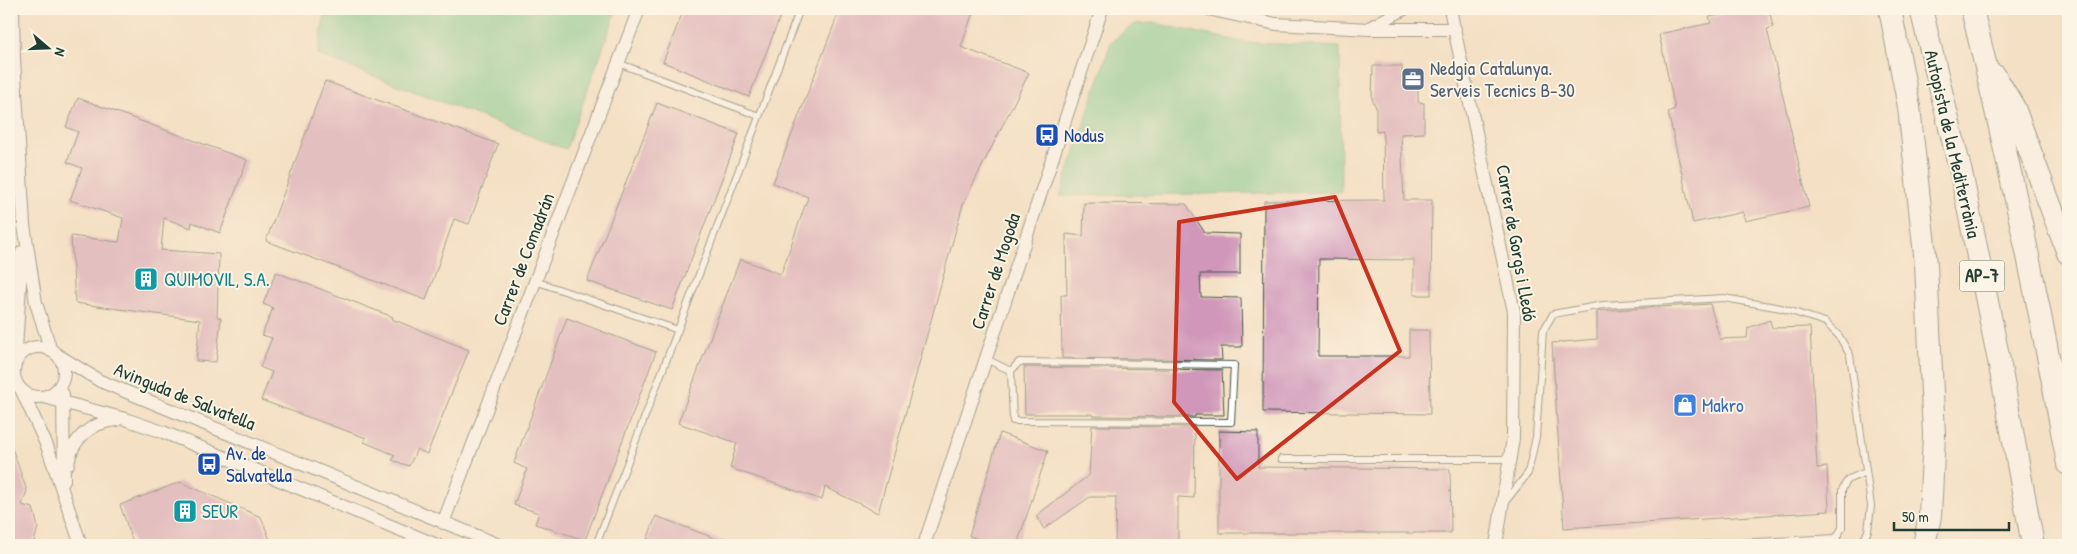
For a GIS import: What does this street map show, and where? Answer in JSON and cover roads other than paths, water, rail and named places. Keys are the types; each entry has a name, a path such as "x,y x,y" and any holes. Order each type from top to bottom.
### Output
{"highway":[{"path":"1890,9 1909,107 1927,274 1934,435 1930,516 1924,545"},
{"name":"Autopista de la Mediterrània","path":"1921,9 1964,186 2033,545"},
{"name":"AP-7","path":"1972,9 2046,340 2068,464"},
{"path":"1983,55 2014,108 2068,253"}],"street":[{"path":"13,9 24,225 36,303 49,351 63,365 64,491"},
{"name":"Carrer de Comadrán","path":"443,523 639,9"},
{"name":"Carrer de Mogoda","path":"924,545 1102,9"},
{"path":"1208,9 1276,24 1455,29"},
{"path":"1369,28 1404,9"},
{"name":"Carrer de Gorgs i Lledó","path":"1450,9 1514,312 1513,438 1496,545"},
{"path":"9,283 24,225"},
{"path":"24,225 13,344 16,386 37,423 64,491 81,545"},
{"name":"Avinguda de Salvatella","path":"13,344 49,351 100,381 498,545"},
{"path":"15,368 17,361 27,351 49,351"},
{"path":"44,397 56,390 63,378"},
{"path":"16,386 28,394 125,419 223,456 438,545"},
{"path":"64,491 68,460 80,438 91,427 104,421 125,419"}],"lane":[{"path":"596,545 800,9"},
{"path":"618,63 759,116"},
{"path":"535,281 678,330"},
{"path":"1502,506 1528,473 1536,437 1544,331 1553,314 1603,305 1724,298 1781,308 1825,322 1840,336 1850,354 1871,506 1868,531 1861,545"},
{"path":"986,359 1011,371"},
{"path":"1019,362 1234,365 1231,422 1013,420 1011,371 1019,362"},
{"path":"1281,459 1509,459"},
{"path":"1832,545 1842,528 1842,490 1849,480 1866,472"},
{"path":"1698,545 1837,538"}],"place":[{"name":"Nedgia Catalunya. Serveis Tecnics B-30","path":"1413,79"},
{"name":"Nodus","path":"1047,135"},
{"name":"QUIMOVIL, S.A.","path":"146,279"},
{"name":"Makro","path":"1685,405"},
{"name":"Av. de Salvatella","path":"209,464"},
{"name":"SEUR","path":"185,511"}]}
